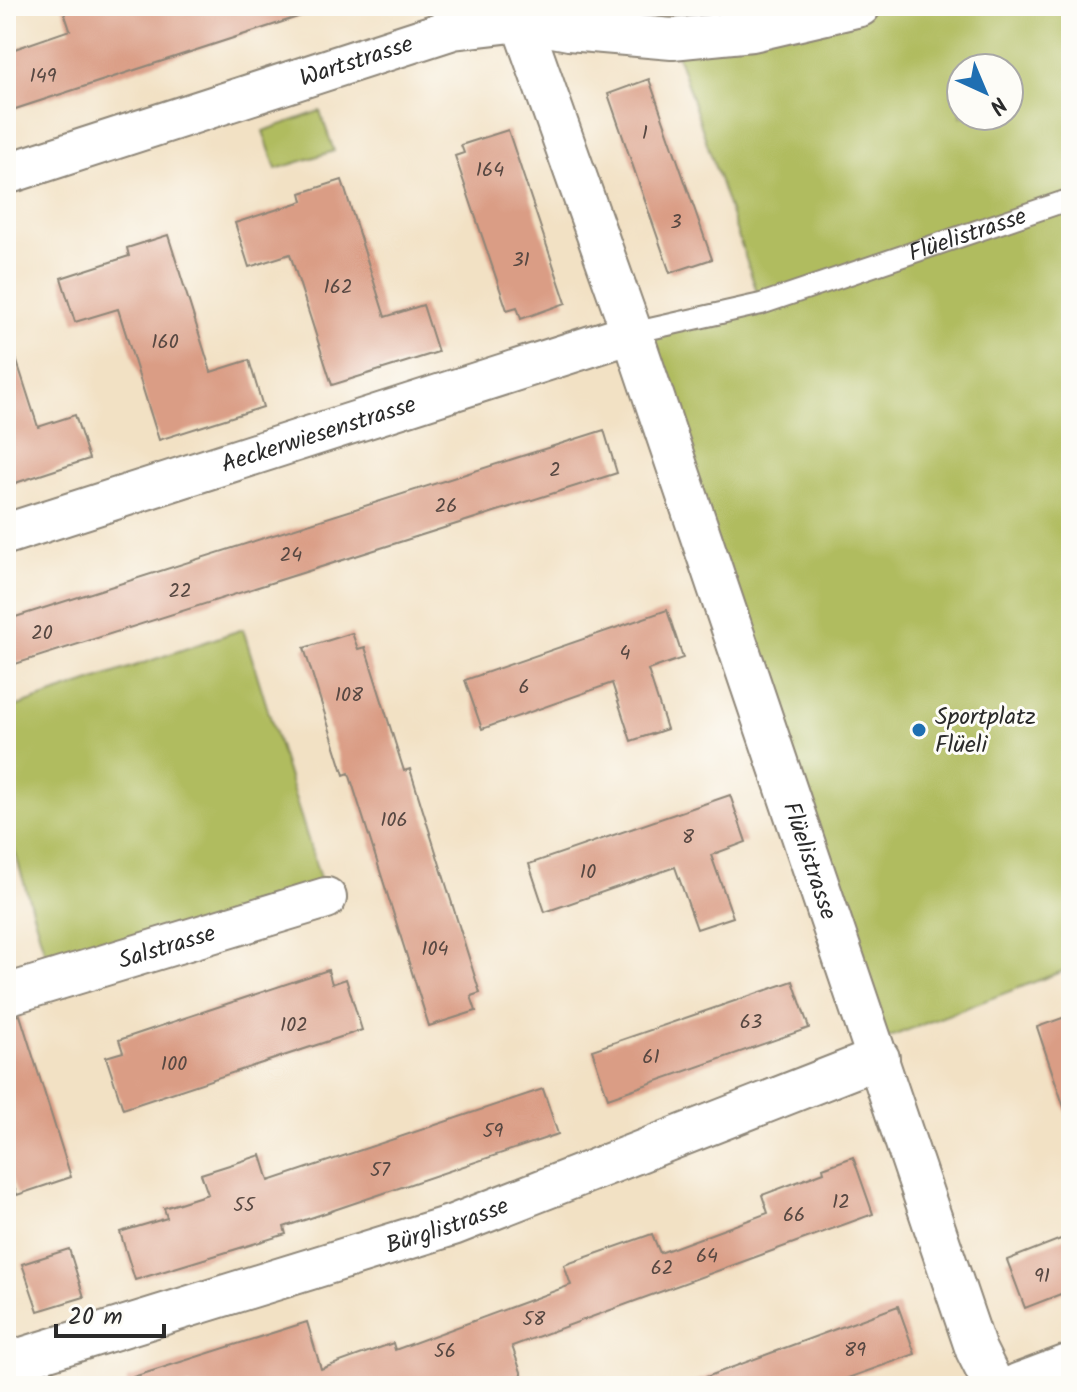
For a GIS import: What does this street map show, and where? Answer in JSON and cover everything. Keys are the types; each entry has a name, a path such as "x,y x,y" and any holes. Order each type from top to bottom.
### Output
{"main road":[{"path":"1018,1386 1071,1366"}],"street":[{"name":"Wartstrasse","path":"6,174 453,29 525,14 569,30 672,39 752,31 860,6"},
{"name":"Flüelistrasse","path":"525,14 976,1350 994,1386"},
{"name":"Aeckerwiesenstrasse","path":"6,534 632,333"},
{"name":"Salstrasse","path":"6,995 326,898"},
{"name":"Bürglistrasse","path":"6,1363 453,1225 879,1058"}],"lane":[{"name":"Flüelistrasse","path":"632,333 761,304 1071,199"}],"green space":[{"name":"Sportplatz Flüeli","path":"860,6 1071,6 1071,968 874,1043 632,333 761,304 672,39"},
{"path":"320,111 334,151 276,169 263,131"},
{"path":"243,629 326,898 53,980 6,822 6,710"}],"building":[{"path":"62,6 312,6 313,12 6,112 6,52 70,30"},
{"path":"649,79 712,259 670,273 608,94"},
{"path":"508,130 566,303 521,319 517,307 507,310 455,156 464,153 461,145"},
{"path":"342,180 385,317 423,305 438,352 332,385 290,254 249,267 235,223 303,201 301,193"},
{"path":"168,235 211,372 249,360 263,407 159,440 118,309 75,322 61,278 129,256 127,248"},
{"path":"12,346 38,427 75,415 89,459 6,486 6,347"},
{"path":"604,430 617,473 6,667 6,620"},
{"path":"667,610 683,658 648,670 667,729 631,741 612,683 482,729 465,680"},
{"path":"352,633 358,649 365,647 404,771 410,769 480,993 471,996 476,1011 429,1026 349,773 344,775 304,648"},
{"path":"730,795 746,842 711,855 733,917 697,929 675,867 545,912 529,864"},
{"path":"328,970 332,984 346,979 362,1030 123,1109 106,1057 123,1052 119,1040"},
{"path":"793,981 809,1028 608,1098 592,1050"},
{"path":"20,1015 71,1177 17,1195 6,1162 6,1017"},
{"path":"1071,1015 1071,1113 1066,1113 1037,1027"},
{"path":"543,1089 558,1134 284,1227 286,1234 135,1280 120,1232 167,1218 164,1208 208,1194 201,1174 261,1155 269,1181"},
{"path":"853,1157 873,1214 512,1346 522,1375 495,1386 128,1386 127,1379 307,1322 321,1369 393,1343 395,1350 571,1285 564,1265 652,1234 660,1253 768,1213 762,1195 824,1172 823,1168"},
{"path":"1071,1235 1071,1290 1025,1308 1007,1260"},
{"path":"69,1249 84,1297 38,1311 22,1264"},
{"path":"898,1306 915,1354 826,1386 690,1386 690,1383"}],"place":[{"name":"Sportplatz Flüeli","path":"919,730"}]}
